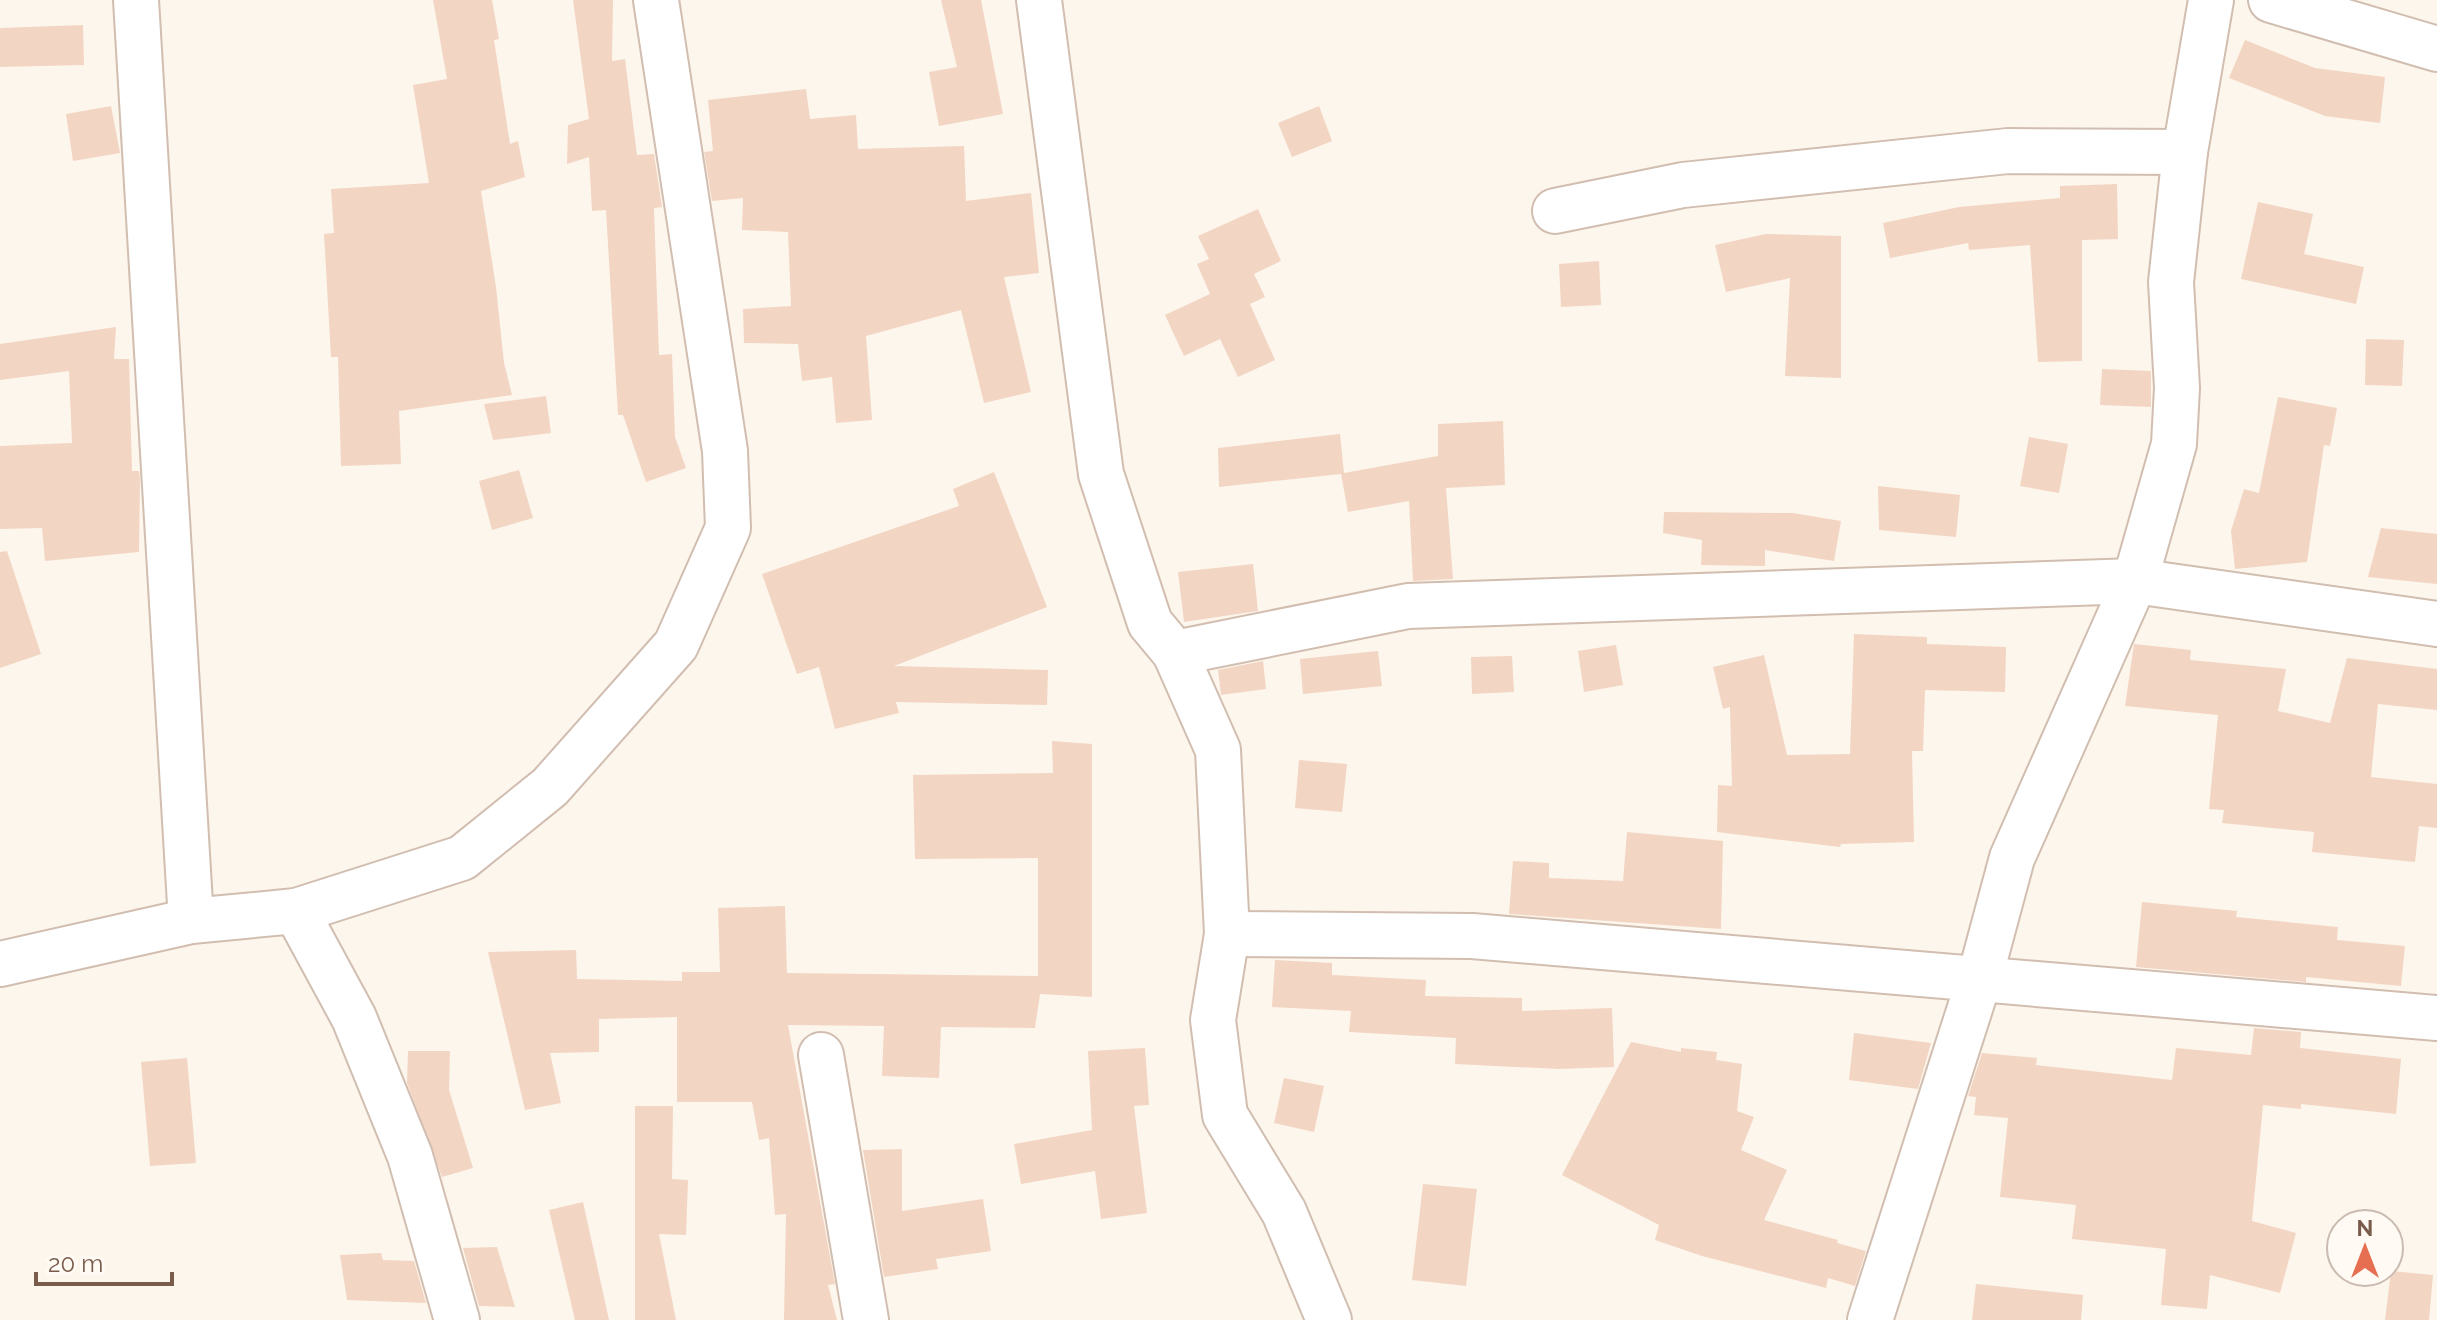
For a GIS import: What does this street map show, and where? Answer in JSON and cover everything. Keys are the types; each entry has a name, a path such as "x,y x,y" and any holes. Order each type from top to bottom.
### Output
{"street":[{"path":"136,0 191,921"},
{"path":"0,964 191,921 296,911 462,858 550,787 676,645 728,528 725,451 656,0"},
{"path":"1039,0 1101,474 1150,623 1175,653 1218,750 1227,934 1213,1020 1225,1115 1284,1212 1329,1320"},
{"path":"1870,1320 1980,977 2012,858 2135,581 2174,444 2177,388 2171,282 2185,152 2211,0"},
{"path":"2271,0 2437,49"},
{"path":"1555,211 1683,185 2008,151 2185,152"},
{"path":"1175,653 1408,606 2135,581 2437,624"},
{"path":"296,911 354,1018 404,1143 457,1320"},
{"path":"1227,934 1472,936 2437,1018"},
{"path":"821,1055 866,1320"}],"building":[{"path":"433,0 492,0 499,39 494,40 510,144 518,141 525,177 481,191 504,363 512,395 399,411 401,464 341,466 338,357 331,357 324,234 334,233 331,189 429,183 413,85 447,79"},
{"path":"573,0 613,0 612,61 625,59 637,155 654,154 662,207 654,208 659,355 672,354 675,437 686,468 646,482 623,415 618,415 606,210 592,211 589,157 567,164 568,125 589,119"},
{"path":"941,0 981,0 1003,114 939,126 929,72 957,67"},
{"path":"83,25 84,65 0,67 0,28"},
{"path":"2245,40 2315,68 2385,77 2380,123 2325,116 2229,78"},
{"path":"806,89 810,119 856,115 858,149 964,146 966,201 1031,193 1039,273 1004,277 1031,392 984,403 961,310 866,336 872,420 836,423 832,377 802,381 798,344 744,343 743,309 791,306 788,232 742,230 743,198 712,201 704,152 713,151 708,100"},
{"path":"111,106 120,153 73,161 66,114"},
{"path":"1319,106 1332,141 1292,157 1278,123"},
{"path":"2117,184 2118,239 2082,240 2082,361 2038,362 2030,245 1969,250 1968,243 1890,258 1883,223 1959,207 2060,198 2060,186"},
{"path":"2258,202 2313,214 2304,254 2364,267 2356,304 2241,279"},
{"path":"1258,209 1281,261 1254,274 1265,297 1250,304 1275,360 1238,377 1220,339 1184,356 1165,315 1210,294 1197,264 1209,259 1198,236"},
{"path":"1766,234 1841,236 1841,378 1785,376 1790,278 1726,292 1715,245"},
{"path":"1599,261 1601,305 1561,307 1559,264"},
{"path":"116,327 114,359 129,359 132,471 139,471 140,478 139,552 45,561 42,528 0,529 0,446 72,443 69,371 0,380 0,344"},
{"path":"2366,339 2404,340 2402,386 2365,385"},
{"path":"2102,369 2151,371 2151,407 2100,405"},
{"path":"546,396 551,433 493,440 484,404"},
{"path":"2278,397 2337,408 2330,446 2324,445 2307,562 2235,569 2231,531 2244,489 2259,493"},
{"path":"1503,421 1505,485 1446,488 1453,579 1413,581 1409,501 1348,512 1341,474 1219,487 1218,448 1340,434 1344,473 1438,456 1438,424"},
{"path":"2029,437 2068,444 2059,493 2020,486"},
{"path":"519,470 533,518 492,530 479,481"},
{"path":"994,472 1047,607 894,666 1048,670 1047,705 896,702 899,713 835,729 819,667 797,674 762,574 959,506 953,489"},
{"path":"1878,486 1960,495 1956,537 1879,530"},
{"path":"1664,512 1793,513 1841,521 1834,561 1765,550 1765,566 1701,565 1702,540 1663,533"},
{"path":"2381,528 2437,534 2437,584 2368,577"},
{"path":"7,551 41,654 0,668 0,552"},
{"path":"1253,564 1258,611 1184,622 1178,572"},
{"path":"1854,634 1927,637 1927,644 2006,647 2005,692 1925,690 1923,751 1912,751 1914,842 1841,844 1840,847 1717,832 1718,785 1732,786 1730,707 1723,709 1713,667 1764,655 1787,755 1850,754"},
{"path":"2134,644 2191,650 2190,660 2286,669 2278,711 2330,723 2347,658 2437,669 2437,710 2378,704 2371,777 2437,784 2437,828 2419,826 2415,862 2312,852 2314,832 2222,823 2224,810 2209,809 2218,715 2125,706"},
{"path":"1616,645 1623,685 1584,692 1578,651"},
{"path":"1378,651 1382,686 1303,694 1300,659"},
{"path":"1512,656 1514,692 1472,694 1471,657"},
{"path":"1263,661 1266,689 1221,695 1218,670"},
{"path":"1052,741 1092,744 1092,997 1040,994 1035,1028 941,1027 939,1078 882,1076 884,1026 788,1025 835,1284 828,1285 837,1320 784,1320 786,1214 775,1215 769,1138 759,1140 752,1102 677,1102 677,1017 599,1019 599,1052 550,1053 561,1103 525,1110 488,952 576,950 577,979 682,981 682,972 720,972 718,908 785,906 787,973 1038,976 1038,858 915,859 913,775 1053,773"},
{"path":"1299,760 1347,764 1342,812 1295,808"},
{"path":"1627,832 1723,841 1721,929 1509,914 1513,861 1549,863 1549,878 1623,881"},
{"path":"2142,902 2237,911 2236,917 2338,927 2337,940 2405,946 2401,986 2306,977 2306,982 2136,967"},
{"path":"1275,960 1332,963 1332,975 1426,980 1425,996 1522,998 1522,1011 1612,1008 1614,1067 1558,1069 1455,1064 1456,1038 1349,1032 1351,1011 1272,1007"},
{"path":"2254,1028 2301,1032 2300,1048 2401,1059 2396,1114 2301,1104 2301,1109 2263,1105 2252,1221 2296,1233 2280,1293 2210,1275 2207,1309 2161,1305 2166,1249 2072,1239 2076,1205 2000,1197 2008,1118 1974,1115 1976,1097 1968,1096 1982,1053 2037,1058 2036,1065 2172,1080 2176,1048 2251,1055"},
{"path":"1854,1033 1931,1043 1918,1089 1849,1080"},
{"path":"1631,1042 1681,1052 1681,1048 1717,1052 1716,1060 1742,1064 1737,1111 1754,1117 1741,1150 1787,1170 1764,1220 1866,1251 1855,1286 1828,1278 1826,1288 1702,1256 1655,1240 1659,1225 1562,1175"},
{"path":"1145,1048 1149,1105 1134,1106 1147,1213 1101,1219 1095,1171 1021,1184 1014,1144 1092,1130 1088,1051"},
{"path":"408,1051 450,1051 449,1090 473,1168 442,1177 407,1083"},
{"path":"187,1058 196,1163 150,1166 141,1062"},
{"path":"1284,1078 1324,1086 1314,1132 1274,1123"},
{"path":"635,1106 673,1106 672,1179 688,1180 686,1235 659,1234 676,1320 635,1320"},
{"path":"902,1149 902,1211 983,1199 991,1251 936,1259 938,1269 884,1277 863,1150"},
{"path":"1423,1184 1477,1189 1466,1286 1412,1280"},
{"path":"583,1202 609,1320 575,1320 549,1210"},
{"path":"497,1247 515,1307 479,1306 463,1248"},
{"path":"381,1253 383,1260 414,1261 426,1303 347,1300 340,1255"},
{"path":"2405,1272 2433,1275 2429,1320 2385,1320 2389,1288 2405,1288"},
{"path":"1976,1284 2083,1295 2081,1320 1972,1320"}]}
